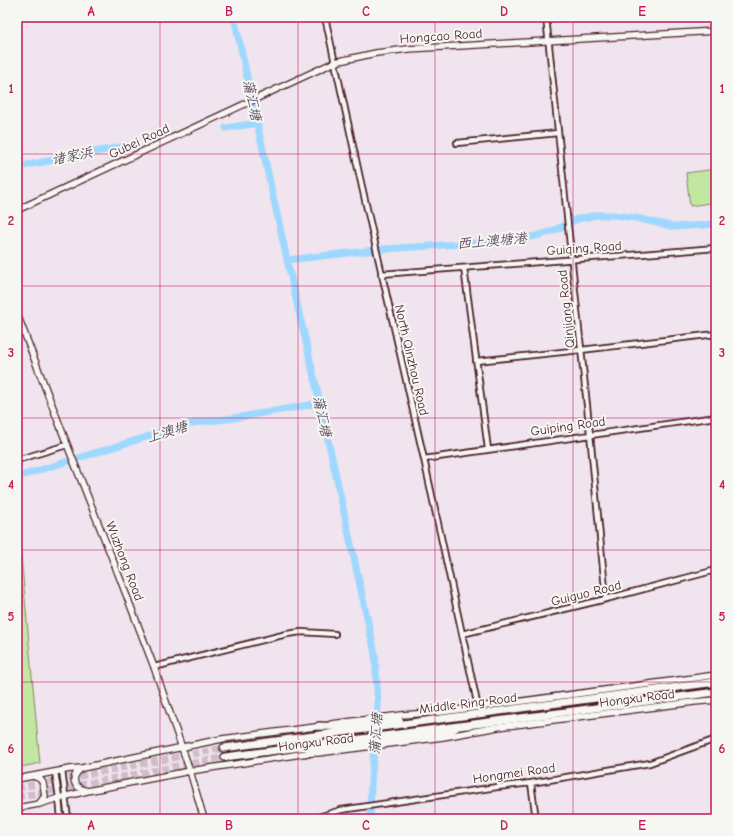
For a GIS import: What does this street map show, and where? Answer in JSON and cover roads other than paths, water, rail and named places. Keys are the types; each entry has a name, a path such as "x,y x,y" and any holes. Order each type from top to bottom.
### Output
{"highway":[{"name":"Middle Ring Road","path":"224,748 364,724 388,721 434,720 716,682"},
{"name":"Middle Ring Road","path":"225,757 387,740 459,725 716,692"},
{"path":"319,726 331,727 364,724"},
{"path":"308,753 364,743"}],"main road":[{"name":"Hongcao Road","path":"270,92 335,62 388,50 716,31"},
{"name":"Gubei Road","path":"17,210 270,92"},
{"name":"Wuzhong Road","path":"17,314 154,667 183,748 204,819"},
{"name":"Hongxu Road","path":"388,721 442,712 716,675"},
{"name":"Hongxu Road","path":"387,740 448,736 498,727 716,700"},
{"name":"Hongxu Road","path":"17,779 62,770 82,768 222,739 319,726"},
{"name":"Hongxu Road","path":"17,808 39,804 87,791 190,771 308,753"},
{"path":"82,768 74,777 74,781 79,788 87,791"},
{"path":"34,776 40,779 43,783 45,793 45,796 39,804"}],"street":[{"name":"North Qinzhou Road","path":"325,17 478,707"},
{"name":"Qinjiang Road","path":"546,17 606,599"},
{"path":"457,144 558,133"},
{"name":"Guiqing Road","path":"381,274 716,248"},
{"path":"464,268 488,449"},
{"path":"476,361 716,334"},
{"name":"Guiping Road","path":"424,459 716,417"},
{"path":"17,460 67,445"},
{"name":"Guiguo Road","path":"462,634 606,599 716,570"},
{"path":"154,667 287,634 301,632 335,634"},
{"name":"Hongmei Road","path":"312,819 341,810 359,807 497,786 531,783 650,763 716,739"},
{"path":"61,819 62,770"},
{"path":"55,772 68,819"},
{"path":"531,783 536,819"}],"waterway":[{"name":"蒲汇塘","path":"234,17 375,654 378,706 371,783 370,819"},
{"name":"诸家浜","path":"226,128 258,123"},
{"name":"诸家浜","path":"17,167 126,146"},
{"name":"西上澳塘港","path":"287,260 384,249 508,241 536,236 553,231 577,219 597,215 613,215 636,218 675,227 716,224"},
{"name":"上澳塘","path":"17,477 182,426 320,403"}],"tunnel":[{"path":"17,788 224,748"},
{"path":"17,797 225,757"}]}
